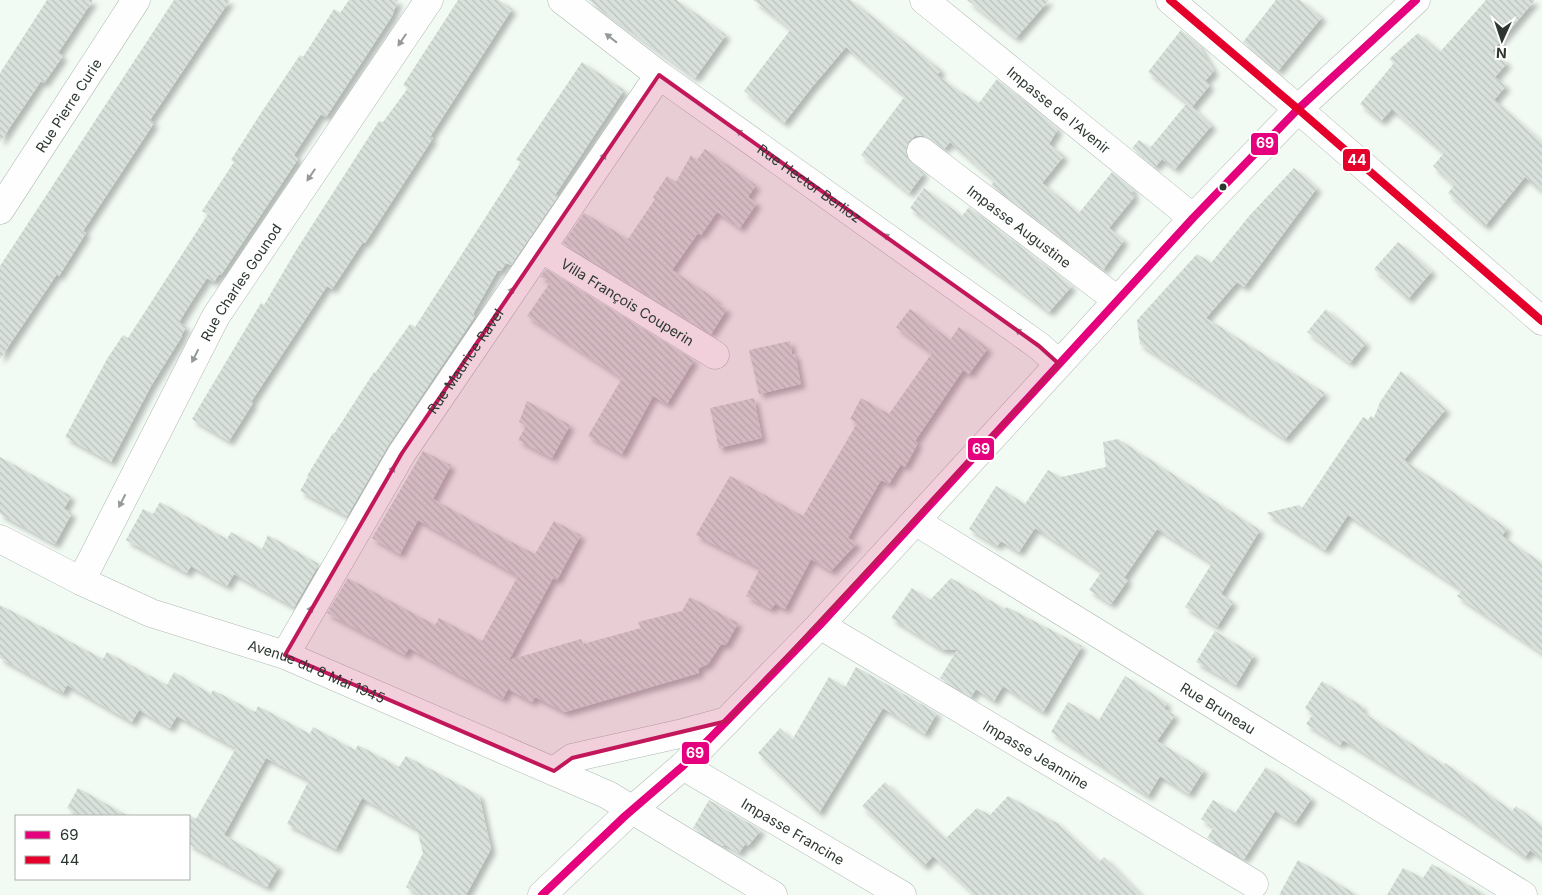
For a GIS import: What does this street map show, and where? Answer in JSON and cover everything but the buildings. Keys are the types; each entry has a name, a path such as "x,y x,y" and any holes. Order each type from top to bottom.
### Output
{"street":[{"name":"Rue Pierre Curie","path":"0,210 136,0"},
{"name":"Rue Charles Gounod","path":"81,581 216,316 429,0"},
{"name":"Rue Hector Berlioz","path":"562,0 659,75 1039,346 1059,364"},
{"name":"Impasse de l'Avenir","path":"924,0 1193,218"},
{"path":"1170,0 1542,321"},
{"path":"542,895 632,810 683,766 727,721 820,625 1193,218 1298,109 1416,0"},
{"name":"Rue Maurice Ravel","path":"285,655 402,453 659,75"},
{"name":"Impasse Augustine","path":"921,151 1117,300"},
{"name":"Villa François Couperin","path":"541,248 715,355"},
{"name":"Rue Bruneau","path":"914,521 1523,895"},
{"name":"Avenue du 8 Mai 1945","path":"0,539 81,581 151,613 285,655 608,795 772,895"},
{"name":"Impasse Jeannine","path":"820,625 1254,884"},
{"path":"554,771 572,758 727,721"},
{"name":"Impasse Francine","path":"683,766 902,895"}],"highlighted area":[{"path":"659,75 1039,346 1059,364 727,721 572,758 554,771 285,655 402,453"}],"transit line":[{"name":"44","path":"1170,0 1542,321"},
{"name":"69","path":"542,895 625,816 683,766 820,625 1193,218 1298,109 1416,0"}]}
